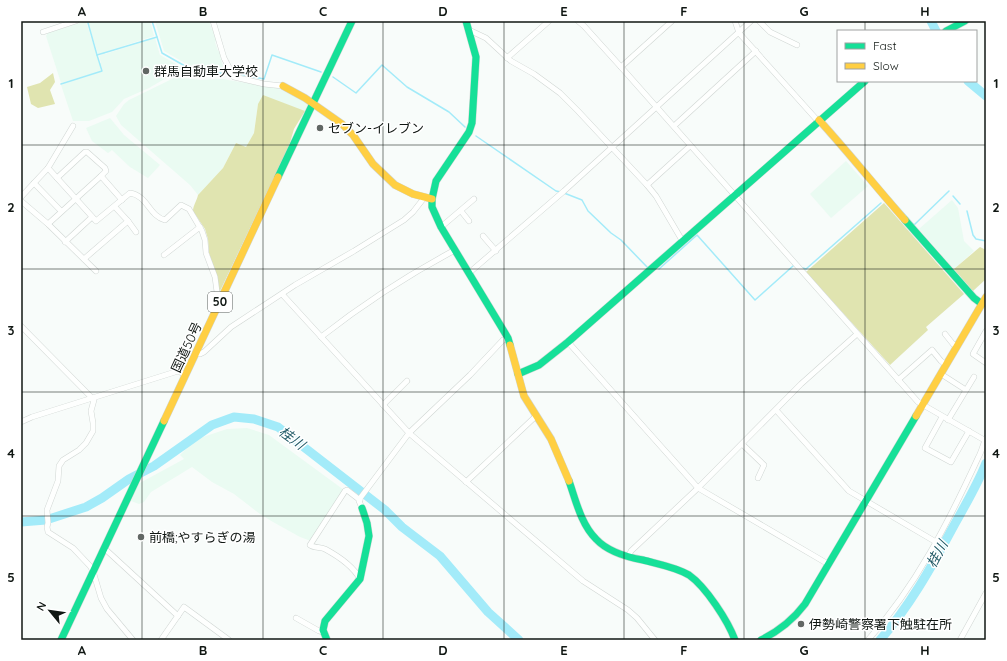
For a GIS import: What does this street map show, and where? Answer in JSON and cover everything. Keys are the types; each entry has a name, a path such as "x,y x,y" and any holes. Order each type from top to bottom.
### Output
{"main road":[{"name":"国道50号","path":"61,640 352,21"},
{"path":"949,30 965,21"},
{"path":"428,199 436,181 466,137 472,123 476,57 468,24"},
{"path":"518,374 540,365 568,342 864,82"},
{"path":"284,86 310,99 347,129 373,164 397,186 428,199 454,250 508,338 524,396 561,459 582,518 589,531 610,550 628,557 667,566 690,576 704,590 735,640"},
{"path":"819,120 957,280 976,300 984,305"},
{"path":"761,640 780,629 796,616 805,604 957,346 984,305 986,297"},
{"path":"327,640 322,632 325,621 360,579 369,536 367,523 362,508"}],"street":[{"path":"43,32 76,21"},
{"path":"213,21 224,58 234,77 264,84 284,86"},
{"path":"507,58 549,21"},
{"path":"578,21 657,107 857,334 923,406 986,439 978,459 922,567 890,615 868,640"},
{"path":"621,67 672,21"},
{"path":"735,21 739,33 819,120"},
{"path":"469,273 496,251 751,21"},
{"path":"759,21 770,32 797,45"},
{"path":"468,24 516,65 534,74 560,93 578,111 656,196 683,242"},
{"path":"674,126 756,51"},
{"path":"21,197 48,168 73,126"},
{"path":"647,185 690,146"},
{"path":"48,224 61,210 106,171 105,168 87,152 85,152 57,178"},
{"path":"48,168 95,220 98,220 130,194 141,198 159,218 165,220 181,205 189,209 200,227 205,240 206,253 217,292 222,299"},
{"path":"101,176 122,200"},
{"path":"34,183 61,210"},
{"path":"196,352 200,354 204,352 231,327 295,284 354,252 404,220 428,199"},
{"path":"441,227 474,199"},
{"path":"21,201 48,224 96,271"},
{"path":"115,206 136,232"},
{"path":"461,211 470,221"},
{"path":"65,242 92,217"},
{"path":"84,259 128,222"},
{"path":"164,255 200,227"},
{"path":"484,236 496,251"},
{"path":"321,337 420,269 454,250"},
{"path":"282,294 409,433 583,581 628,610 637,618 654,640"},
{"path":"21,326 94,400 91,411 93,431 86,443 79,450 63,460 59,466 58,481 47,511 48,522 46,528 48,532 73,548 93,571 101,598 107,609 133,640"},
{"path":"986,331 973,354 986,363"},
{"path":"628,557 631,551 698,488 801,384 857,334"},
{"path":"944,334 953,344 957,346"},
{"path":"362,508 361,499 409,433 470,375 503,340 508,338"},
{"path":"568,342 698,488 828,564"},
{"path":"898,380 932,350 946,365"},
{"path":"21,422 32,417 175,372 180,372 186,375"},
{"path":"941,374 966,390"},
{"path":"948,420 974,377"},
{"path":"384,405 407,381"},
{"path":"776,410 849,491 936,542"},
{"path":"466,482 536,416"},
{"path":"942,417 925,448 944,459 951,462 969,431"},
{"path":"742,444 764,465 758,478"},
{"path":"360,579 349,566 337,557 324,549 310,545 345,491 347,490 361,499"},
{"path":"104,548 178,616"},
{"path":"960,640 984,603 986,593"},
{"path":"160,640 184,607 229,640"},
{"path":"296,618 322,632"}],"shaded area":[{"name":"群馬自動車大学校","path":"86,21 99,63 101,63 99,56 103,53 98,54 88,22 150,21 154,36 105,52 105,54 155,38 160,55 190,72 189,76 177,73 173,74 149,88 124,99 112,112 89,121 73,121 61,85 103,71 101,65 101,71 61,83 46,36 48,33"},
{"name":"群馬自動車大学校","path":"155,21 209,21 217,41 215,42 218,51 220,51 224,69 192,67 164,51"},
{"path":"176,77 200,80 222,79 277,88 308,102 309,105 305,111 258,104 254,133 246,147 236,143 223,168 198,195 190,185 121,125 116,116 124,104 129,100"},
{"path":"110,118 124,135 160,165 148,178 130,167 112,150 108,153 92,141 86,128"},
{"path":"846,161 868,186 831,218 810,194"},
{"path":"952,200 958,208 964,241 974,251 954,269 919,229"},
{"path":"247,428 269,435 344,490 311,541 300,537 260,514 234,494 212,482 192,467 151,492 144,502 139,504 131,501 138,484 184,459 180,455 191,444 200,438 227,429"}],"green space":[{"path":"53,73 55,82 50,90 55,104 38,108 31,104 27,87 40,83"},
{"path":"263,95 305,111 294,129 289,146 219,291 215,271 209,253 208,239 205,229 193,209 198,195 223,168 236,143 246,147 254,133 258,104"},
{"path":"884,203 964,294 926,327 928,330 890,365 806,272"},
{"path":"980,247 986,250 986,279 973,291 954,269"}],"waterway":[{"path":"152,21 162,53 192,70 228,74"},
{"path":"931,21 936,30"},
{"path":"88,23 97,55 157,37"},
{"path":"61,84 102,71 97,55"},
{"path":"240,74 264,79 272,55 321,72"},
{"path":"333,77 356,93 382,65 407,87 449,112 465,127"},
{"path":"969,82 986,96"},
{"path":"476,136 556,191 561,192"},
{"path":"888,196 914,225 949,191"},
{"path":"564,193 582,200 588,211 611,233 621,240 648,268"},
{"path":"953,196 960,204"},
{"path":"803,268 806,269 881,203"},
{"path":"967,211 973,235 976,239 986,241"},
{"path":"659,269 697,235 755,300 793,266"},
{"name":"桂川","path":"21,522 46,520 86,507 129,479 154,466 212,425 234,417 254,419 278,427 385,510 402,527 440,556 488,612 519,640"},
{"name":"桂川","path":"880,640 901,614 928,573 979,480 986,463"}],"traffic: fast":[{"path":"278,177 352,21"},
{"path":"466,21 476,57 472,123 469,132 436,181 432,199 432,207 441,227 508,338 510,345"},
{"path":"948,30 965,21"},
{"path":"518,374 539,365 568,342 864,82"},
{"path":"905,220 974,298 982,304"},
{"path":"761,640 785,625 805,604 916,416"},
{"path":"61,640 164,421"},
{"path":"569,481 586,526 601,544 612,551 684,572 696,580 716,605 735,640"},
{"path":"327,640 323,630 325,621 360,579 369,536 367,523 362,508"}],"traffic: slow":[{"path":"283,86 305,98 342,124 353,135 373,164 395,185 413,194 432,199"},
{"path":"819,120 905,220"},
{"path":"164,421 278,177"},
{"path":"916,416 986,297"},
{"path":"510,345 524,396 551,439 569,481"}],"place":[{"name":"群馬自動車大学校","path":"146,71"},
{"name":"セブン-イレブン","path":"320,128"},
{"name":"前橋;やすらぎの湯","path":"141,537"},
{"name":"伊勢崎警察署下触駐在所","path":"801,624"}]}
